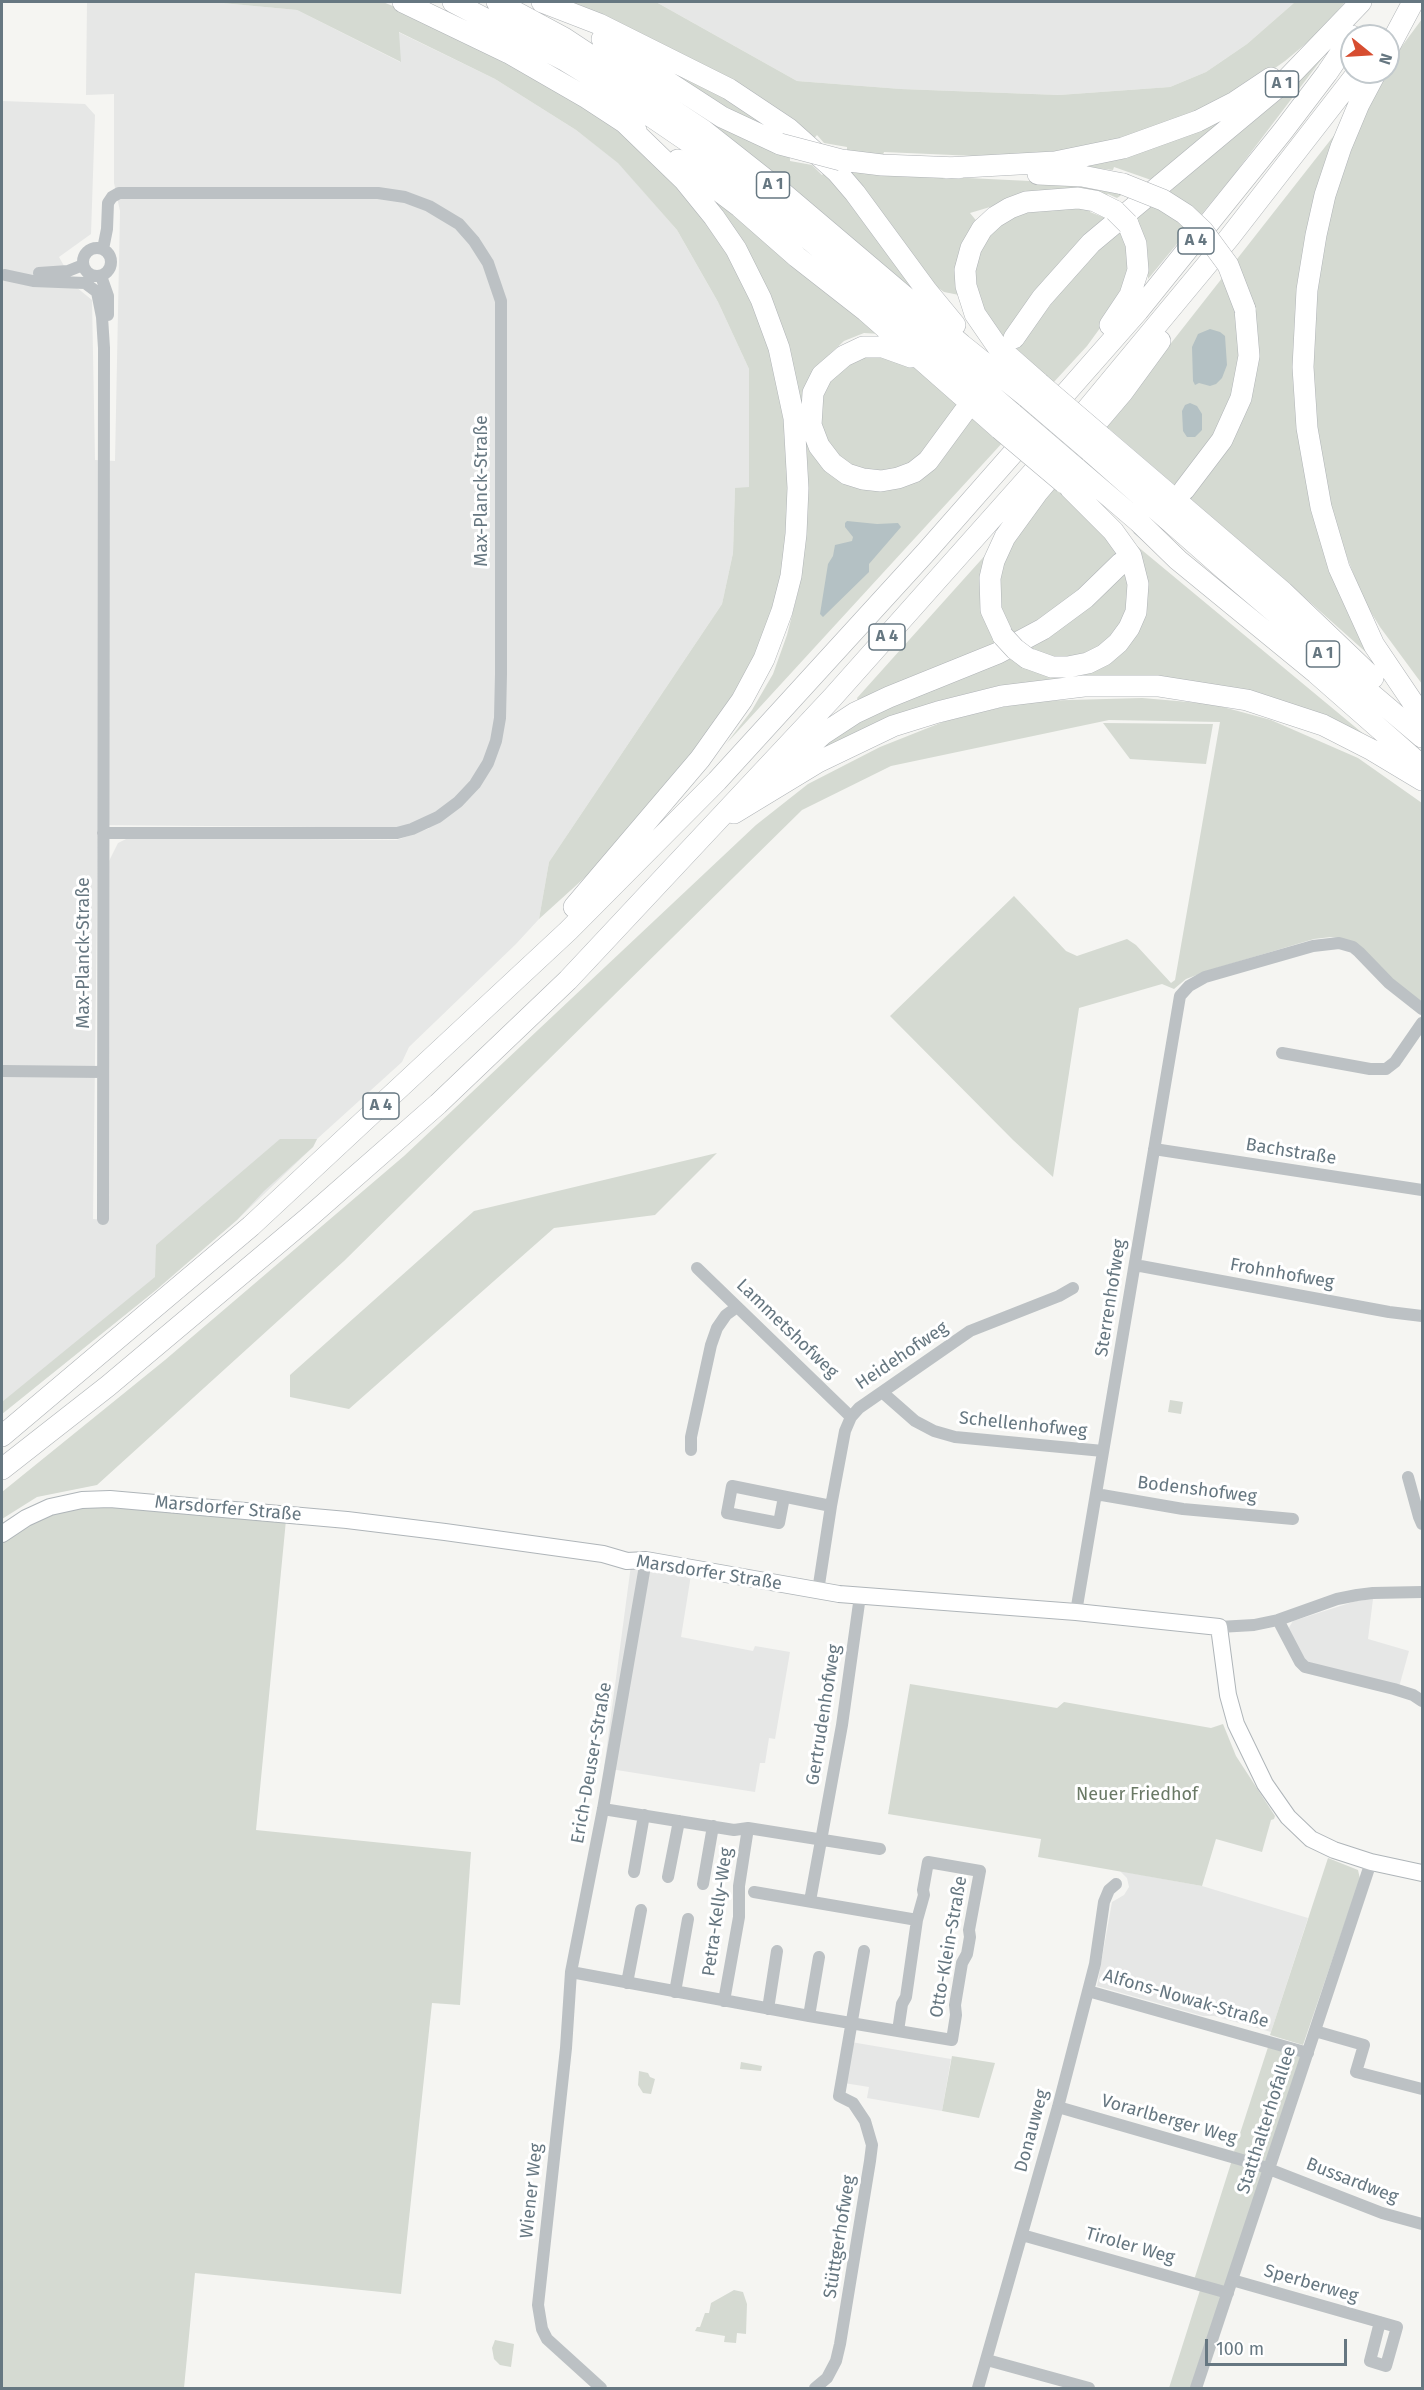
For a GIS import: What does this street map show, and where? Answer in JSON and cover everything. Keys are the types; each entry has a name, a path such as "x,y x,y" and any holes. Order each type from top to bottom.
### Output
{"highway":[{"path":"403,2 509,52 625,123 740,207 798,244 890,310"},
{"name":"A 1","path":"453,2 566,61 668,128 774,210 890,310 1070,480 1139,522 1178,560 1324,680 1422,766"},
{"name":"A 1","path":"497,2 573,43 703,130 776,188 962,345 1009,382 1033,390 1096,444 1233,577 1422,737"},
{"path":"540,2 599,24 729,90 765,111 804,140 855,193 939,307 1009,382"},
{"path":"540,2 722,117 780,144 842,160 882,165 1082,176 1123,184 1163,200 1185,214 1203,231 1228,265 1245,309 1249,356 1241,398 1222,440 1184,490"},
{"path":"1352,24 1361,2"},
{"name":"A 4","path":"1355,24 1375,2"},
{"path":"1395,24 1412,2"},
{"path":"1400,26 1412,2"},
{"path":"946,168 1077,159 1160,137 1198,121 1247,94 1283,69 1340,36"},
{"name":"A 1","path":"1014,338 1042,298 1091,243 1340,38"},
{"name":"A 4","path":"2,1436 251,1226 568,931 717,781 927,551 1138,311 1321,81 1340,48"},
{"name":"A 4","path":"2,1469 178,1328 438,1104 568,980 917,604 1059,443 1211,259 1349,84"},
{"path":"1370,84 1341,147 1325,195 1316,235 1307,290 1303,368 1307,428 1321,507 1339,568 1374,645 1422,717"},
{"path":"511,984 673,792 729,720 754,680 771,642 787,596 794,555 798,488 796,433 786,375 771,323 745,265 714,217 684,180 625,123"},
{"path":"1033,390 975,314 966,286 965,270 971,248 982,229 995,217 1010,208 1026,202 1078,198 1095,201 1121,217 1134,236 1138,253 1138,270 1134,287 1123,308 1057,403"},
{"path":"740,207 797,257 888,329 926,365 1007,422"},
{"path":"1070,480 1131,556 1138,584 1136,612 1124,636 1112,650 1076,667 1060,667 1044,665 1027,658 1003,636 991,610 990,578 994,561 1005,537 1037,493 1143,366 1211,259"},
{"path":"926,365 893,349 873,346 853,351 833,365 817,385 811,410 814,436 826,457 840,470 854,477 880,481 898,478 914,472 928,461 964,412"},
{"path":"1096,444 1283,592 1363,669 1422,717"},
{"path":"751,802 804,751 839,723 889,697 1021,642 1064,615 1121,563"},
{"path":"711,828 751,802 853,744 904,723 1002,696 1084,686 1158,686 1213,693 1274,707 1323,725 1372,750 1422,780"}],"street":[{"name":"Max-Planck-Straße","path":"103,249 107,230 108,203 119,193 378,193 405,197 429,206 459,224 474,241 488,263 501,301 500,718 489,763 475,784 458,802 438,817 397,833 103,833"},
{"name":"Max-Planck-Straße","path":"3,275 68,271 83,265 83,257 87,251 95,248 103,249 109,254 111,263 109,269 101,276 108,296 108,333 104,348"},
{"path":"83,265 90,275 101,276"},
{"name":"Max-Planck-Straße","path":"3,275 33,281 75,281 91,286 99,299 104,348 103,1220"},
{"name":"Sterrenhofweg","path":"1076,1612 1178,999 1189,986 1206,977 1313,946 1339,943 1346,944 1359,952 1389,983 1422,1009"},
{"path":"1282,1053 1386,1069 1395,1062 1422,1023"},
{"path":"2,1071 102,1072"},
{"name":"Bachstraße","path":"1154,1149 1422,1190"},
{"name":"Frohnhofweg","path":"1135,1265 1389,1312 1422,1316"},
{"name":"Lammetshofweg","path":"697,1268 851,1417"},
{"name":"Heidehofweg","path":"818,1591 845,1431 851,1417 859,1408 970,1331 1059,1296 1073,1287"},
{"path":"691,1450 691,1437 711,1345 717,1328 726,1315 737,1307"},
{"name":"Schellenhofweg","path":"882,1392 915,1421 934,1431 955,1437 1103,1451"},
{"path":"1408,1477 1422,1524"},
{"path":"784,1497 779,1523 727,1513 732,1486 831,1506"},
{"name":"Bodenshofweg","path":"1096,1494 1183,1509 1293,1519"},
{"name":"Marsdorfer Straße","path":"2,1534 26,1518 50,1507 82,1500 110,1499 347,1520 603,1554 627,1561 646,1560 818,1591 860,1596 1076,1612 1219,1627 1254,1625 1278,1620 1337,1599 1357,1595 1422,1592"},
{"name":"Erich-Deuser-Straße","path":"571,1972 603,1809 646,1560"},
{"name":"Gertrudenhofweg","path":"810,1901 842,1725 860,1596"},
{"path":"1278,1620 1300,1662 1305,1667 1394,1689 1413,1695 1422,1701"},
{"path":"1219,1627 1232,1710 1255,1765 1269,1791 1288,1817 1311,1839 1334,1850 1371,1862 1422,1873"},
{"path":"603,1809 734,1830 748,1828 880,1849"},
{"path":"634,1872 644,1815"},
{"path":"668,1878 679,1821"},
{"path":"703,1884 713,1826"},
{"name":"Petra-Kelly-Weg","path":"724,2001 739,1917 739,1886 748,1828"},
{"name":"Otto-Klein-Straße","path":"928,1862 980,1871 967,1954 962,1963 955,2005 952,2040 898,2031 910,1976 917,1920 924,1895 928,1862"},
{"name":"Statthalterhofallee","path":"1196,2388 1371,1862"},
{"name":"Donauweg","path":"978,2388 1058,2107 1088,1990 1104,1902 1109,1890 1116,1884"},
{"path":"754,1892 917,1920"},
{"path":"627,1983 641,1911"},
{"path":"675,1992 688,1918"},
{"path":"768,2009 777,1951"},
{"path":"851,2023 864,1951"},
{"path":"808,2016 819,1957"},
{"path":"571,1972 898,2031"},
{"name":"Wiener Weg","path":"571,1972 566,2048 538,2305 542,2330 547,2339 602,2388"},
{"name":"Alfons-Nowak-Straße","path":"1088,1990 1308,2053"},
{"name":"Stüttgerhofweg","path":"815,2388 827,2378 838,2353 872,2145 865,2121 853,2103 839,2096 851,2023"},
{"path":"1315,2031 1364,2045 1356,2072 1422,2089"},
{"name":"Vorarlberger Weg","path":"1058,2107 1269,2168"},
{"name":"Bussardweg","path":"1269,2168 1382,2213 1422,2224"},
{"name":"Tiroler Weg","path":"1022,2235 1228,2293"},
{"name":"Sperberweg","path":"1232,2280 1380,2322"},
{"path":"987,2360 1089,2388"}],"shaded area":[{"path":"87,2 211,2 297,10 400,62 398,32 495,79 576,130 618,162 677,230 718,302 749,369 749,488 735,488 733,553 722,604 549,862 539,919 409,1047 402,1062 317,1139 313,1147 237,1220 156,1290 2,1414 2,101 85,104 95,115 91,234 59,257 76,287 92,300 95,460 115,461 120,211 114,183 114,94 86,95","holes":["98,825 430,828 397,840 130,837 118,843 108,863 108,1220 93,1219"]},
{"path":"656,2 1295,2 1247,44 1206,72 1170,87 1059,95 901,89 797,81"},
{"path":"1210,329 1225,336 1227,365 1222,378 1216,384 1210,386 1199,383 1195,385 1192,347 1198,334"},
{"path":"1190,403 1197,406 1202,414 1202,430 1195,437 1187,437 1183,431 1182,411 1185,405"},
{"path":"847,521 877,524 898,523 901,527 869,564 869,572 823,617 820,614 828,564 833,556 835,545 852,541 853,537 845,527"},
{"path":"631,1565 691,1575 681,1637 753,1651 755,1646 790,1652 775,1739 769,1738 765,1763 760,1763 755,1792 604,1768"},
{"path":"1373,1599 1368,1639 1409,1651 1399,1687 1309,1663 1305,1660 1288,1629 1293,1621 1356,1601"},
{"path":"1120,1871 1202,1886 1308,1918 1271,2032 1214,2016 1203,2016 1097,1986 1112,1902 1124,1895 1129,1887 1127,1878"},
{"path":"851,2042 951,2059 942,2111 867,2098 869,2087 844,2083"}],"green space":[{"path":"211,2 383,2 468,37 623,130 676,177 727,249 760,319 778,369 793,469 786,566 765,637 728,706 624,842 539,919 549,862 722,604 733,553 735,488 749,487 749,369 718,302 677,230 618,163 576,130 495,79 399,32 401,62 297,10"},
{"path":"572,2 656,2 797,81 901,89 1059,95 1170,87 1206,72 1247,44 1295,2 1345,2 1321,31 1285,61 1231,99 1153,130 1090,148 998,157 884,152 883,155 847,151 847,147 824,143 817,135 812,141 663,50"},
{"path":"1422,19 1422,684 1364,601 1338,534 1325,484 1317,433 1310,351 1321,243 1362,105 1375,84 1400,84 1400,49"},
{"path":"631,46 686,74 783,133 745,118"},
{"path":"1322,55 1324,56 1233,176 1148,279 1147,244 1135,215"},
{"path":"1257,95 1154,181 1114,167 1113,170 1069,165"},
{"path":"708,120 790,157 790,161 812,165 822,175 827,170 921,296"},
{"path":"1343,124 1310,215 1299,429 1378,663 1106,426"},
{"path":"844,172 1071,183 1123,194 1117,198 1108,194 1106,196 1030,195 970,213 979,224 959,295 944,292 931,283"},
{"path":"687,174 881,334 864,333 844,341 815,368 807,390 828,470 905,483 971,412 1004,441 726,744 752,710 773,674 787,635 799,588 790,370"},
{"path":"1064,205 1090,210 1108,219 1007,340 990,323 976,299 973,277 982,239 1014,211"},
{"path":"1122,225 1131,245 1129,273 1103,324 1087,346 1053,383 1017,349 1074,274"},
{"path":"873,353 926,371 964,403 920,461 891,474 852,469 824,442 818,403 834,371"},
{"path":"1053,486 1093,519 1116,544 1118,557 1100,576 1014,638 997,612 999,559"},
{"path":"1137,546 1372,741 1310,712 1046,683 810,759 846,725 1012,656 1034,670 1127,642"},
{"path":"989,551 1000,645 858,701 857,698"},
{"path":"1128,568 1133,592 1117,637 1069,662 1027,649"},
{"path":"1142,698 1212,704 1271,720 1358,758 1422,803 1422,1003 1344,939 1331,937 1314,939 1210,970 1186,979 1174,989 1162,984 1079,1008 1053,1177 890,1016 1014,896 1066,951 1077,956 1127,939 1136,945 1171,983 1175,980 1220,722 1109,720 891,766 802,810 344,1261 97,1485 37,1497 2,1519 2,1492 165,1360 404,1156 756,825 808,784 880,747 958,716 1034,701"},
{"path":"1103,723 1213,724 1206,764 1130,759"},
{"path":"280,1139 317,1139 313,1147 264,1191 237,1220 156,1290 2,1414 2,1402 155,1277 156,1245"},
{"path":"717,1153 655,1215 554,1228 349,1409 290,1397 290,1375 474,1211"},
{"path":"1170,1400 1183,1402 1181,1414 1168,1412"},
{"path":"112,1505 286,1520 256,1830 471,1852 460,2005 432,2003 401,2294 195,2273 184,2388 2,2388 2,1543 9,1536 53,1513 84,1506"},
{"name":"Neuer Friedhof","path":"910,1684 1057,1708 1064,1702 1211,1728 1223,1724 1236,1756 1275,1816 1271,1820 1262,1852 1216,1839 1202,1886 1038,1857 1041,1839 888,1814"},
{"path":"1328,1858 1358,1870 1360,1879 1303,2045 1270,2035"},
{"path":"1269,2044 1304,2054 1267,2166 1233,2155"},
{"path":"952,2056 995,2063 979,2118 942,2111"},
{"path":"741,2062 762,2066 761,2071 740,2069"},
{"path":"639,2071 648,2073 655,2079 651,2094 643,2093 638,2085"},
{"path":"1232,2160 1264,2170 1225,2289 1194,2280"},
{"path":"1201,2287 1223,2294 1192,2388 1169,2388"},
{"path":"734,2290 743,2292 747,2304 746,2334 737,2333 736,2343 724,2342 725,2336 695,2331 697,2327 700,2327 705,2313 709,2313 711,2303"},
{"path":"495,2340 514,2344 511,2367 500,2365 494,2359 492,2348"}],"tunnel":[{"path":"1121,563 1160,518"}]}
